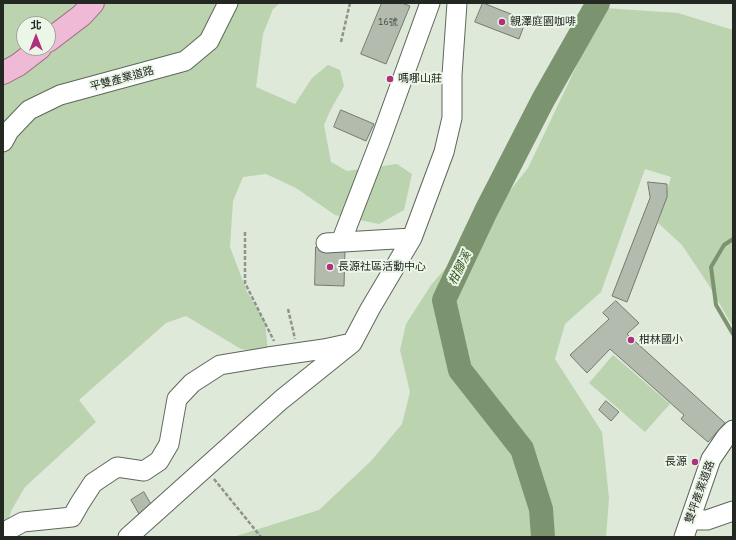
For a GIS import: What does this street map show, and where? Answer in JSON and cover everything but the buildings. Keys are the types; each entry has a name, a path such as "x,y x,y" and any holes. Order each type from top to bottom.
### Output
{"main road":[{"path":"56,35 82,15 93,3"},
{"path":"3,73 18,65 30,56"}],"street":[{"name":"平雙產業道路","path":"3,142 9,131 29,110 60,95 185,61 209,41 228,3"},
{"path":"412,238 333,242 380,141 430,3"},
{"path":"128,537 280,400 352,343 370,309 412,238 444,152 452,118 452,75 457,3"},
{"path":"3,536 8,530 23,522 72,517 93,484 117,467 144,471 160,461 169,444 177,399 192,383 220,366 352,343"},
{"name":"雙坪產業道路","path":"687,528 711,459 726,437 733,430"},
{"path":"687,528 733,511"}],"path":[{"path":"341,42 350,3"},
{"path":"245,232 245,283 290,354"},
{"path":"288,309 290,354"},
{"path":"205,468 261,537"}],"green space":[{"path":"3,3 280,3 273,9 263,34 256,87 295,104 312,78 328,65 340,70 344,86 324,125 331,162 347,171 397,164 412,174 404,210 379,224 335,215 296,188 266,174 243,177 233,201 230,247 247,292 265,322 268,352 241,349 186,316 166,323 79,400 96,422 25,487 11,511 7,530 3,534"},
{"path":"604,8 678,13 733,30 733,327 708,284 682,245 658,223 671,177 645,169 601,292 565,324 555,359 602,432 609,498 606,537 233,537 319,510 371,461 402,424 410,392 400,350 406,324 431,285 467,244 528,168"},
{"path":"613,355 670,404 645,432 589,383"}],"waterway":[{"name":"柑腳溪","path":"543,537 541,509 522,449 460,370 444,300 486,211 543,100 598,3"},
{"path":"733,239 724,245 711,267 716,305 733,334"}],"place":[{"name":"親澤庭園咖啡","path":"502,22"},
{"name":"嗎哪山莊","path":"390,79"},
{"name":"長源社區活動中心","path":"330,267"},
{"name":"柑林國小","path":"631,340"},
{"name":"長源","path":"695,462"}]}
